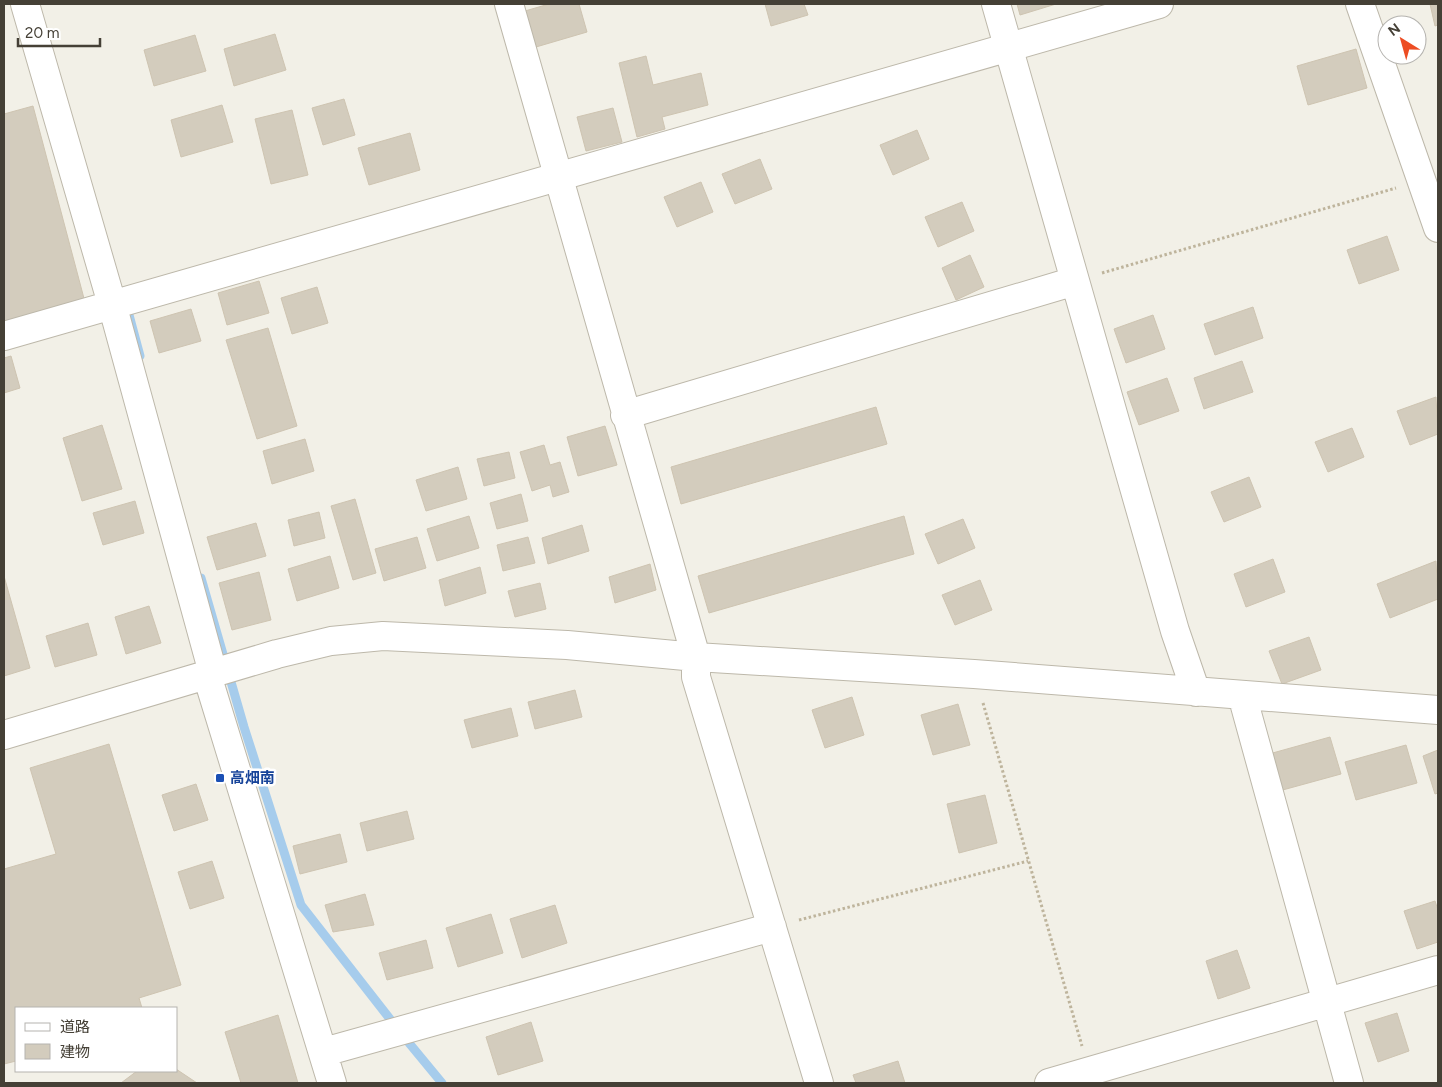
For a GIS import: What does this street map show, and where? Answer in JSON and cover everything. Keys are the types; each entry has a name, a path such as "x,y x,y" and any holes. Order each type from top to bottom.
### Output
{"street":[{"path":"25,4 219,671 332,1083"},
{"path":"509,4 560,176 625,415 696,657 696,677 819,1083"},
{"path":"996,4 1175,631 1196,692"},
{"path":"4,336 1159,4"},
{"path":"1360,4 1438,228"},
{"path":"625,415 1075,281"},
{"path":"4,735 219,671 331,641 383,636 567,645 696,657 974,674 1438,710"},
{"path":"1242,695 1349,1083"},
{"path":"324,1052 772,927"},
{"path":"1049,1083 1438,970"}],"path":[{"path":"1075,281 1422,181"},
{"path":"974,674 1089,1071"},
{"path":"772,927 1028,861"}],"building":[{"path":"549,4 579,4 587,32 536,47 525,11"},
{"path":"765,4 804,4 808,15 771,26"},
{"path":"1017,4 1056,4 1020,15"},
{"path":"1430,4 1438,4 1438,25 1435,26"},
{"path":"275,34 286,70 234,86 224,49"},
{"path":"195,35 206,71 154,86 144,50"},
{"path":"1356,49 1367,88 1308,105 1297,66"},
{"path":"646,56 653,85 701,73 708,105 662,117 665,129 637,137 619,63"},
{"path":"344,99 355,135 323,145 312,108"},
{"path":"222,105 233,142 181,157 171,120"},
{"path":"33,106 86,306 4,328 4,114"},
{"path":"613,108 622,142 586,151 577,117"},
{"path":"292,110 308,175 271,184 255,119"},
{"path":"917,130 929,159 893,175 880,145"},
{"path":"410,133 420,170 369,185 358,148"},
{"path":"760,159 772,189 735,204 722,174"},
{"path":"701,182 713,212 677,227 664,197"},
{"path":"962,202 974,231 938,247 925,217"},
{"path":"1387,236 1399,270 1359,284 1347,250"},
{"path":"970,255 984,287 956,300 942,268"},
{"path":"259,281 269,313 227,325 218,293"},
{"path":"317,287 328,323 292,334 281,298"},
{"path":"1253,307 1263,338 1215,355 1204,324"},
{"path":"191,309 201,341 159,353 150,321"},
{"path":"1153,315 1165,349 1126,363 1114,329"},
{"path":"268,328 297,426 257,439 226,340"},
{"path":"11,356 20,388 4,393 4,358"},
{"path":"1242,361 1253,392 1204,409 1194,378"},
{"path":"1167,378 1179,411 1139,425 1127,392"},
{"path":"1436,397 1438,434 1410,445 1397,411"},
{"path":"876,407 887,444 681,504 671,467"},
{"path":"102,425 122,489 82,501 63,438"},
{"path":"605,426 617,465 578,476 567,437"},
{"path":"1352,428 1364,457 1328,472 1315,442"},
{"path":"305,439 314,471 272,484 263,451"},
{"path":"544,445 550,465 560,462 569,492 553,497 550,485 532,491 520,452"},
{"path":"509,452 515,478 484,486 477,459"},
{"path":"458,467 467,499 426,511 416,480"},
{"path":"1249,477 1261,507 1224,522 1211,492"},
{"path":"521,494 528,521 497,529 490,503"},
{"path":"355,499 376,573 353,580 331,506"},
{"path":"135,501 144,533 103,545 93,513"},
{"path":"319,512 325,538 294,546 288,520"},
{"path":"469,516 479,548 437,561 427,529"},
{"path":"904,516 914,554 709,613 698,576"},
{"path":"963,519 975,548 938,564 925,534"},
{"path":"256,523 266,556 217,570 207,537"},
{"path":"582,525 589,551 548,564 542,538"},
{"path":"417,537 426,568 384,581 375,549"},
{"path":"528,537 535,563 503,571 497,545"},
{"path":"330,556 339,588 297,601 288,569"},
{"path":"1273,559 1285,592 1246,607 1234,574"},
{"path":"1436,561 1438,599 1390,618 1377,584"},
{"path":"650,564 656,590 615,603 609,577"},
{"path":"480,567 486,593 445,606 439,580"},
{"path":"259,572 271,620 232,630 219,583"},
{"path":"4,576 30,668 4,676"},
{"path":"980,580 992,610 955,625 942,595"},
{"path":"540,583 546,609 515,617 508,591"},
{"path":"149,606 161,643 126,654 115,617"},
{"path":"88,623 97,655 55,667 46,636"},
{"path":"1309,637 1321,670 1282,684 1269,651"},
{"path":"575,690 582,717 535,729 528,702"},
{"path":"852,697 864,735 825,748 812,710"},
{"path":"958,704 970,745 933,755 921,715"},
{"path":"511,708 518,736 472,748 464,720"},
{"path":"1330,737 1341,774 1279,791 1269,754"},
{"path":"109,744 181,985 139,998 142,1007 15,1007 15,1061 4,1064 4,869 56,854 30,768"},
{"path":"1406,745 1417,783 1356,800 1345,762"},
{"path":"1438,750 1438,793 1435,794 1423,756"},
{"path":"196,784 208,820 174,831 162,795"},
{"path":"985,795 997,843 959,853 947,804"},
{"path":"407,811 414,839 367,851 360,823"},
{"path":"340,834 347,862 300,874 293,846"},
{"path":"212,861 224,898 190,909 178,872"},
{"path":"365,894 374,925 333,932 325,905"},
{"path":"1435,901 1438,910 1438,942 1417,949 1404,911"},
{"path":"555,905 567,943 522,958 510,919"},
{"path":"491,914 503,953 458,967 446,928"},
{"path":"426,940 433,968 387,980 379,953"},
{"path":"1237,950 1250,988 1218,999 1206,961"},
{"path":"1397,1013 1409,1051 1378,1062 1365,1023"},
{"path":"278,1015 298,1083 241,1083 225,1032"},
{"path":"531,1022 543,1061 498,1075 486,1037"},
{"path":"898,1061 905,1083 856,1083 853,1075"},
{"path":"178,1070 197,1083 121,1083 136,1072 178,1072"}],"waterway":[{"path":"129,315 140,356"},
{"path":"201,578 244,727 301,905 390,1019"},
{"path":"409,1043 442,1083"}],"place":[{"name":"高畑南","path":"220,778"}]}
